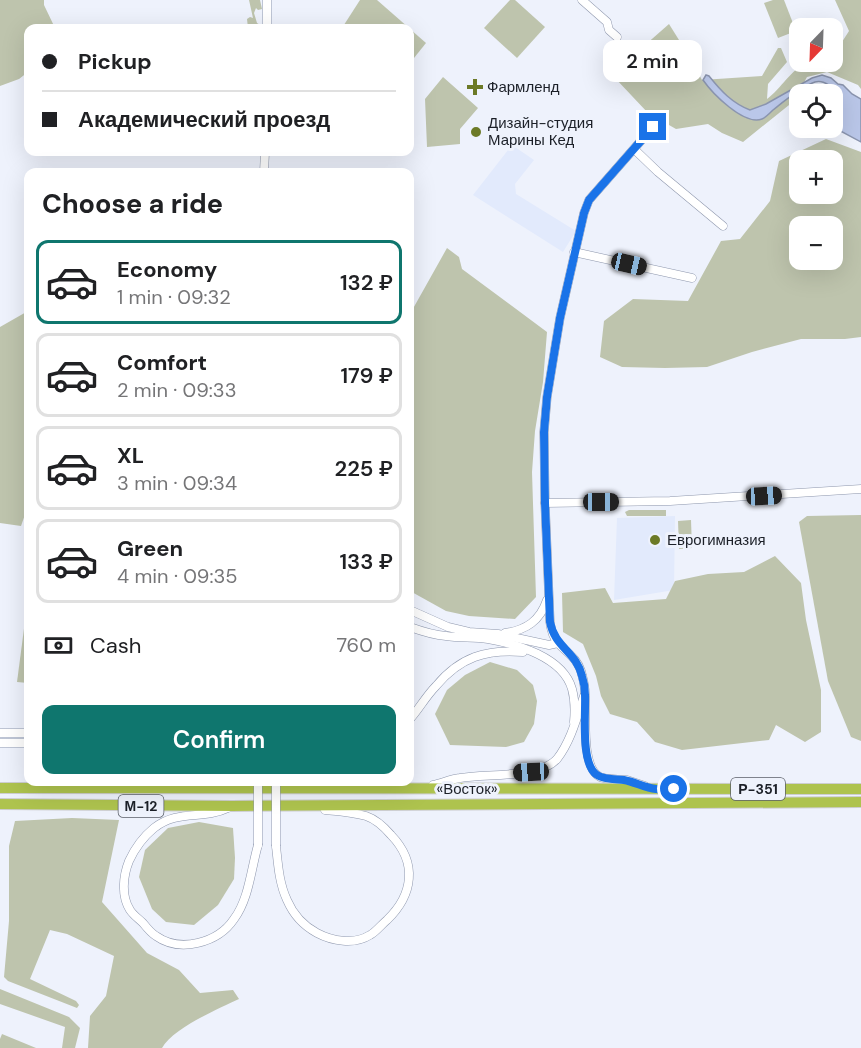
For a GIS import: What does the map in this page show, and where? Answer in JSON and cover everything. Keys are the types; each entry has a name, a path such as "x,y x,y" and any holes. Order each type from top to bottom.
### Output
{"highway":[{"name":"«Восток»","path":"0,788 425,788"},
{"name":"Р-351","path":"425,788 861,789"},
{"name":"Р-351","path":"539,803 861,802"},
{"name":"«Восток»","path":"0,804 232,806 539,803"}],"street":[{"path":"267,0 267,24"},
{"path":"582,0 607,22 609,30 617,38"},
{"path":"653,127 589,200 584,213 560,318 547,397 544,432 550,622 558,643 576,661 582,674 585,691 588,760 594,772 603,778 627,780 655,789"},
{"path":"634,149 723,226"},
{"path":"574,252 692,278"},
{"path":"545,503 670,501 861,489"},
{"path":"472,637 513,631 528,626 543,611 548,596"},
{"path":"414,612 448,627 469,632 498,633 549,645 558,643"},
{"path":"414,629 425,633 501,642 545,658 567,678 572,689 575,708 574,722"},
{"path":"414,714 435,686 453,668 469,658 502,651 534,653"},
{"path":"425,788 459,778 531,772 544,768 555,761 564,748 585,691"},
{"path":"0,733 24,733"},
{"path":"0,743 24,743"},
{"path":"232,806 222,811 183,815 168,820 148,833 132,854 127,866 125,899 131,911 155,936 163,940 186,944 199,943 219,934 234,919 247,889 258,845 258,786"},
{"path":"276,786 276,846 287,901 309,929 326,938 343,941 359,940 370,935 397,909 404,897 409,881 409,866 405,855 399,843 368,816 306,805"}],"shaded area":[{"path":"512,145 534,160 515,184 516,194 576,231 563,252 473,195"},
{"path":"675,516 674,590 614,600 617,518"}],"green space":[{"path":"0,0 44,0 53,24 24,24 24,75 0,86"},
{"path":"249,0 260,0 262,9 256,8 254,13 258,24 248,24 247,19 253,18"},
{"path":"360,0 377,0 404,24 345,24"},
{"path":"510,0 515,0 545,27 517,58 484,28"},
{"path":"784,0 791,18 789,18 789,34 778,38 764,3"},
{"path":"835,0 861,0 861,89 858,85 827,72 843,72 843,40 849,31"},
{"path":"669,24 702,80 762,76 778,48 781,48 787,62 768,84 767,99 794,72 827,72 807,77 803,84 789,84 789,105 743,142 708,124 676,129 648,113 615,78 636,53"},
{"path":"414,32 426,43 414,58"},
{"path":"443,77 478,108 460,129 460,144 427,147 425,99"},
{"path":"826,139 861,152 861,337 801,339 707,367 622,367 600,357 604,321 633,299 688,301 721,241 740,239 770,201 779,161 789,156 789,204 843,204 843,150 802,150"},
{"path":"447,248 459,257 462,269 547,332 532,472 536,597 515,619 469,616 446,611 414,593 414,307"},
{"path":"24,313 24,517 21,526 0,523 0,327"},
{"path":"629,510 666,510 666,516 627,516 625,512"},
{"path":"861,515 861,741 851,737 828,681 799,522 807,516"},
{"path":"691,520 692,548 679,549 678,521"},
{"path":"775,556 801,583 806,620 821,690 821,732 805,742 776,725 769,740 682,750 655,742 637,722 610,714 601,696 596,676 583,644 563,632 562,593 605,588 613,603 666,599 675,581 708,574 744,572"},
{"path":"24,629 24,683 17,682"},
{"path":"490,662 517,670 533,685 537,701 534,724 524,742 506,747 450,745 435,714 447,690 465,675"},
{"path":"72,818 119,820 102,902 147,953 179,970 200,993 233,990 239,999 186,1026 162,1048 88,1048 90,1016 106,996 114,956 67,934 50,930 30,979 76,1001 79,1005 77,1008 8,981 4,977 9,921 9,846 15,821"},
{"path":"199,822 233,828 234,879 218,905 194,925 166,922 152,909 139,877 145,850 168,828"},
{"path":"0,989 69,1017 80,1028 75,1048 62,1048 65,1027 0,1004"},
{"path":"2,1034 36,1048 0,1048"}],"water":[{"path":"706,75 709,76 722,92 750,110 789,91 789,98 765,118 755,120 746,118 729,107 713,93 703,80"},
{"path":"822,75 838,84 826,84 815,82 801,84"},
{"path":"843,85 861,99 861,142 843,132"}],"place":[{"name":"Фармленд","path":"475,87"},
{"name":"Дизайн-студия Марины Кед","path":"476,132"},
{"name":"Еврогимназия","path":"655,540"}],"route":[{"path":"653,127 589,200 577,237 547,397 544,432 545,503 551,629 558,643 576,661 582,674 585,691 586,746 591,768 603,778 627,780 655,789 674,789"}]}
